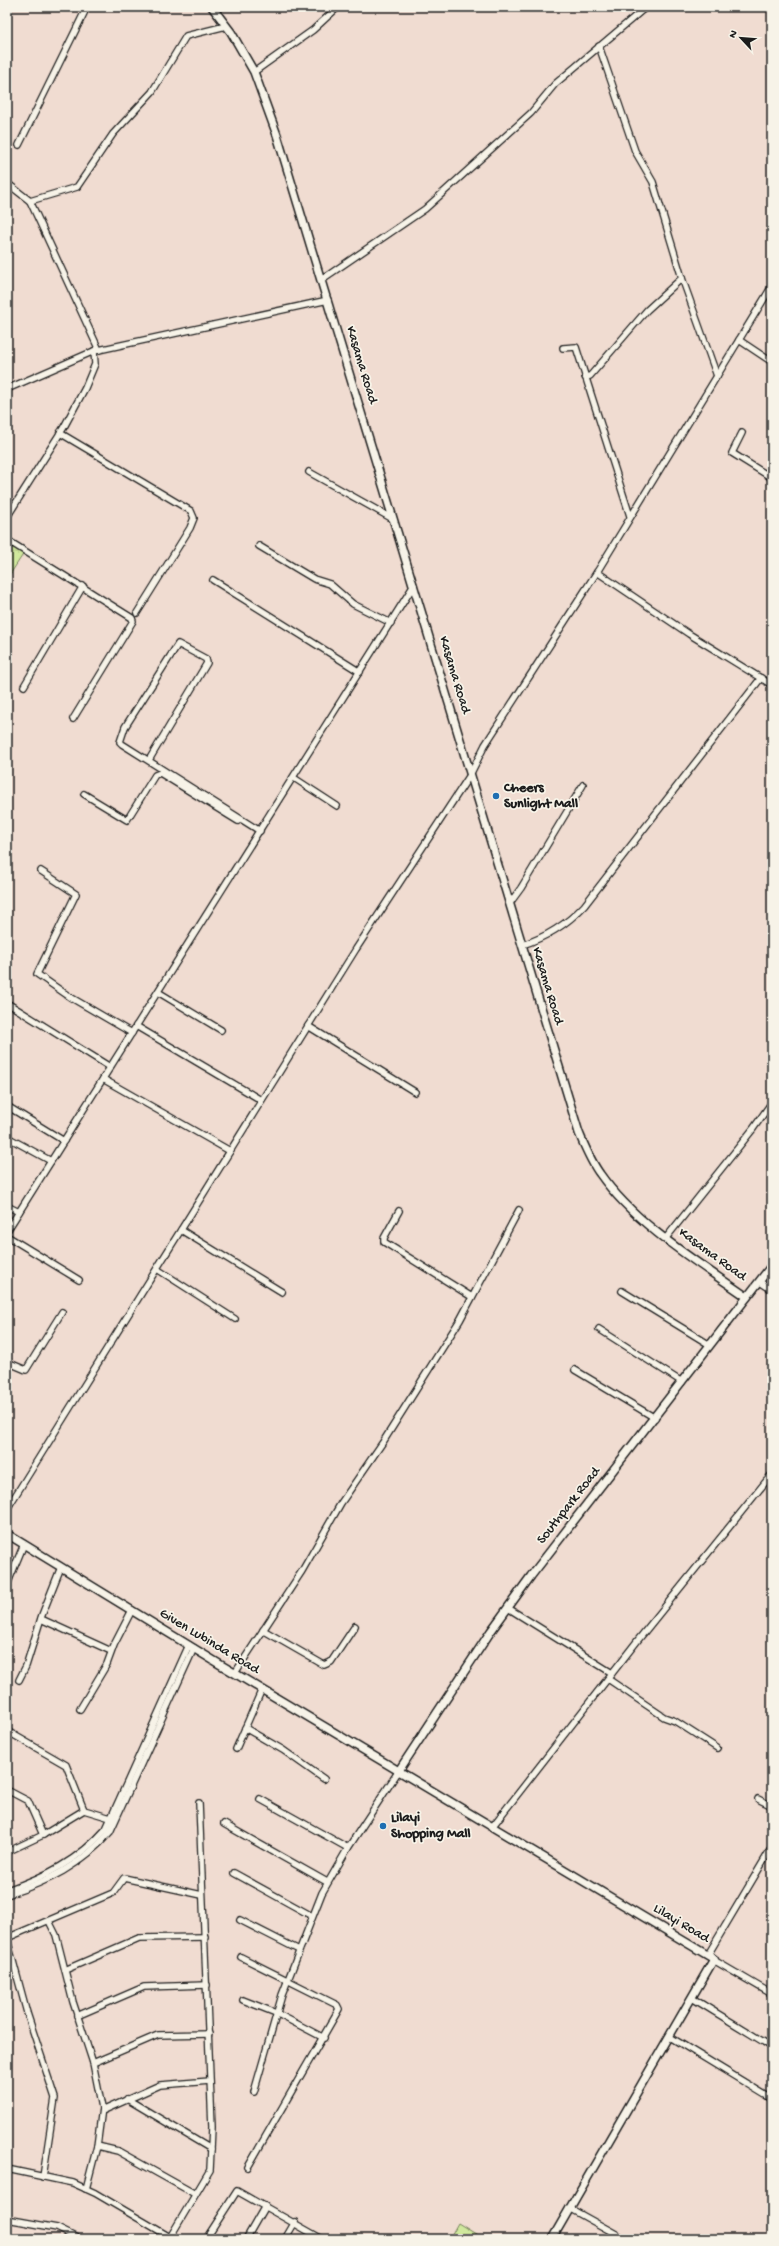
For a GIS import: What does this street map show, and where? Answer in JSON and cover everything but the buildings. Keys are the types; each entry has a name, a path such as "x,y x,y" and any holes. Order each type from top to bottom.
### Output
{"street":[{"path":"19,145 87,7"},
{"name":"Kasama Road","path":"212,7 226,26 254,72 277,135 579,1133 593,1163 606,1182 629,1207 666,1238 747,1297"},
{"path":"254,72 313,30 338,7"},
{"path":"321,280 425,209 530,113 555,84 646,7"},
{"path":"30,201 77,186 113,134 152,92 186,36 226,26"},
{"path":"599,46 635,151 653,182 682,278 717,376"},
{"path":"7,183 30,201 97,350 92,373 60,433 7,517"},
{"path":"585,377 590,376 646,310 682,278"},
{"path":"7,1509 261,1100 470,775 485,745 597,572 772,286"},
{"path":"7,389 97,350 328,300"},
{"path":"739,340 772,362"},
{"path":"563,348 576,347 630,516"},
{"path":"60,433 191,511 194,518 190,528 137,613"},
{"path":"742,433 732,453 772,478"},
{"path":"309,472 393,518"},
{"path":"7,540 130,615 133,621 73,719"},
{"path":"259,546 314,579 330,584 353,604 391,623"},
{"path":"597,572 772,684"},
{"path":"213,580 360,672"},
{"path":"7,1232 414,585"},
{"path":"24,686 83,586"},
{"path":"149,760 207,663 206,659 178,644 121,735 122,744 260,832"},
{"path":"522,945 553,933 570,921 584,906 761,678"},
{"path":"84,794 127,820 155,775 160,773 260,832"},
{"path":"294,778 338,806"},
{"path":"510,903 522,888 583,785"},
{"path":"41,872 76,894 37,974 70,997 132,1033"},
{"path":"158,992 221,1030"},
{"path":"7,1003 110,1067"},
{"path":"136,1026 261,1100"},
{"path":"308,1026 415,1092"},
{"path":"103,1079 230,1151"},
{"path":"666,1238 753,1129 772,1102"},
{"path":"7,1106 64,1141"},
{"path":"7,1137 51,1161"},
{"path":"7,1206 19,1212"},
{"path":"235,1673 302,1571 341,1503 383,1442 460,1320 520,1210"},
{"path":"398,1211 384,1238 384,1242 472,1297"},
{"path":"181,1230 282,1292"},
{"path":"7,1236 79,1280"},
{"name":"Southpark Road","path":"398,1772 508,1608 574,1520 772,1265"},
{"path":"157,1269 235,1319"},
{"path":"760,1282 772,1290"},
{"path":"622,1291 710,1345"},
{"path":"7,1362 26,1370 62,1312"},
{"path":"599,1329 682,1382"},
{"path":"575,1370 654,1418"},
{"path":"492,1827 612,1673 772,1474"},
{"name":"Given Lubinda Road","path":"7,1534 398,1772"},
{"path":"7,1585 24,1544"},
{"path":"19,1680 26,1666 41,1619 61,1567"},
{"path":"508,1608 612,1673"},
{"path":"80,1709 107,1664 111,1652 132,1610"},
{"path":"41,1619 111,1652"},
{"path":"264,1630 324,1665 331,1662 355,1626"},
{"path":"7,1895 36,1886 82,1860 95,1850 110,1832 114,1819 191,1647"},
{"path":"608,1679 664,1717 675,1721 717,1748"},
{"path":"236,1749 262,1689"},
{"path":"245,1728 283,1750 324,1779"},
{"path":"7,1732 66,1765 84,1810"},
{"path":"254,2092 276,2013 312,1916 327,1882 398,1772"},
{"name":"Lilayi Road","path":"398,1772 714,1959 552,2239"},
{"path":"7,1790 28,1801 43,1835"},
{"path":"260,1799 348,1848"},
{"path":"758,1799 772,1806"},
{"path":"7,2169 73,2183 170,2238 210,2170 210,2081 199,1803"},
{"path":"7,1852 43,1835 84,1810 114,1819"},
{"path":"7,1890 33,1881 79,1856 91,1846 114,1819"},
{"path":"224,1824 327,1882"},
{"path":"772,1847 709,1952 714,1959 772,1994"},
{"path":"234,1873 312,1916"},
{"path":"43,2177 54,2098 27,2013 7,1939 113,1893 124,1878 202,1895"},
{"path":"240,1920 299,1950"},
{"path":"49,1921 56,1935 78,2016 93,2063 102,2111 97,2146 86,2189"},
{"path":"65,1970 139,1938 204,1937"},
{"path":"241,1958 339,2007 324,2038 248,2167"},
{"path":"78,2016 138,1988 206,1986"},
{"path":"692,1998 772,2047"},
{"path":"243,2000 276,2013 324,2038"},
{"path":"93,2063 158,2035 208,2034"},
{"path":"670,2037 772,2098"},
{"path":"102,2111 160,2085 210,2081"},
{"path":"128,2099 211,2149"},
{"path":"97,2146 118,2151 196,2194"},
{"path":"206,2239 236,2192 240,2191 322,2239"},
{"path":"246,2239 265,2206"},
{"path":"569,2208 625,2239"},
{"path":"7,2219 58,2228 79,2239"},
{"path":"285,2239 295,2222"}],"green space":[{"path":"7,543 24,553 7,579"},
{"path":"458,2223 484,2239 449,2239"}],"place":[{"name":"Cheers Sunlight Mall","path":"496,796"},
{"name":"Lilayi Shopping Mall","path":"383,1826"}]}
